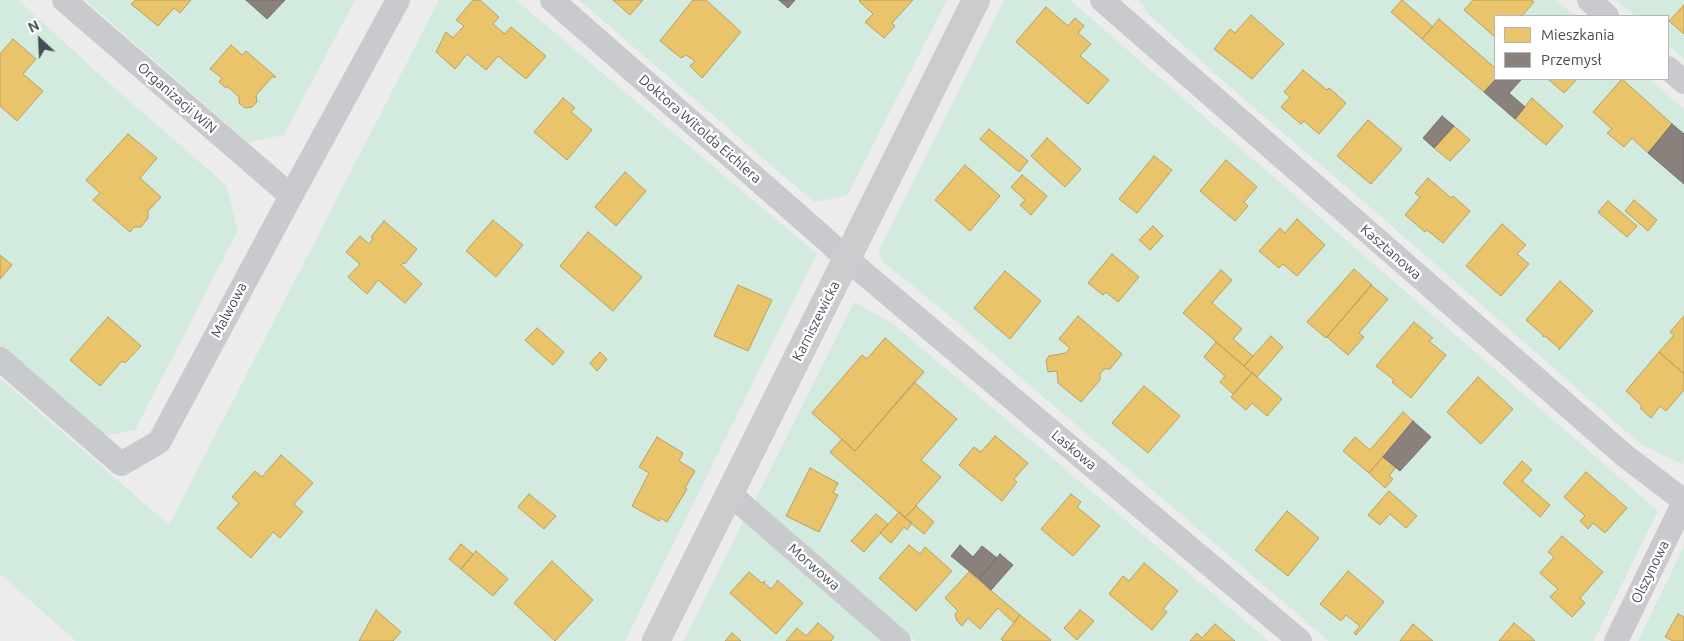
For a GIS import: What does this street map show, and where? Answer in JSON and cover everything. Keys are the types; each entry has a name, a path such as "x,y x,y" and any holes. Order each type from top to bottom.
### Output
{"street":[{"name":"Organizacji WiN","path":"64,0 290,196"},
{"name":"Malwowa","path":"0,359 121,464 159,442 290,196 398,0"},
{"name":"Doktora Witolda Eichlera","path":"552,0 847,259"},
{"name":"Karniszewicka","path":"656,641 976,0"},
{"name":"Kasztanowa","path":"1102,0 1624,455 1684,502"},
{"path":"1589,0 1606,15"},
{"path":"1669,69 1684,82"},
{"name":"Laskowa","path":"847,259 1300,641"},
{"name":"Morwowa","path":"730,494 899,641"},
{"name":"Olszynowa","path":"1616,641 1684,502"}],"green space":[{"path":"0,0 18,0 118,91 226,185 238,230 135,430 104,436 0,346"},
{"path":"85,0 355,0 284,135 248,142"},
{"path":"439,0 516,0 817,254 625,641 76,641 0,574 0,378 169,525"},
{"path":"579,0 947,0 847,196 814,202"},
{"path":"1004,0 1070,0 1658,511 1594,641 1329,641 946,313 882,261 878,253"},
{"path":"1137,0 1556,0 1575,15 1494,15 1494,80 1650,80 1684,109 1684,459 1682,464 1639,443 1254,108 1145,11 1145,7"},
{"path":"1616,0 1684,0 1684,59 1669,46 1669,15 1634,15"},
{"path":"854,302 892,323 1269,641 916,641 755,500"},
{"path":"743,521 854,618 880,641 683,641"},
{"path":"1684,546 1684,641 1638,641 1665,585"}],"building: Mieszkania":[{"path":"135,0 191,0 180,13 174,8 158,26 131,4"},
{"path":"473,0 480,0 499,17 493,24 505,34 511,27 546,56 526,79 498,56 486,70 467,54 455,69 436,52 446,32 453,38 464,26 456,20"},
{"path":"613,0 643,0 630,15"},
{"path":"693,0 706,0 741,32 702,78 690,66 695,61 686,55 681,58 660,41"},
{"path":"860,0 913,0 892,23 895,26 884,38 865,22 873,14"},
{"path":"1402,0 1433,27 1422,39 1391,12"},
{"path":"1473,0 1532,0 1534,2 1523,15 1494,15 1494,36 1464,10"},
{"path":"1684,5 1684,34 1669,21"},
{"path":"1046,7 1068,26 1075,18 1084,26 1078,33 1091,44 1080,56 1109,80 1088,104 1016,42"},
{"path":"1251,15 1284,44 1252,79 1214,49 1230,29 1235,33"},
{"path":"1439,19 1494,67 1495,80 1484,92 1422,39"},
{"path":"13,39 36,59 23,74 43,91 17,121 0,106 0,54"},
{"path":"231,45 242,55 246,51 276,77 272,77 256,95 257,102 252,107 245,108 239,103 239,97 227,86 226,88 219,82 222,78 210,69"},
{"path":"1303,70 1327,90 1329,88 1346,103 1319,134 1304,121 1301,124 1281,107 1290,97 1284,92"},
{"path":"1549,80 1576,80 1564,93"},
{"path":"1623,80 1672,124 1648,153 1632,138 1624,147 1607,133 1612,129 1593,112"},
{"path":"563,98 575,108 571,112 592,130 567,160 534,132"},
{"path":"1532,98 1563,126 1546,145 1515,119"},
{"path":"1368,120 1402,149 1371,184 1337,156"},
{"path":"1454,126 1470,140 1450,161 1434,148"},
{"path":"989,129 1028,161 1019,172 980,139"},
{"path":"128,134 157,158 140,178 161,197 148,211 148,218 141,227 134,227 130,232 93,200 100,193 86,180"},
{"path":"1047,138 1081,169 1065,187 1031,156"},
{"path":"1154,156 1172,170 1137,213 1119,199"},
{"path":"1226,160 1257,187 1244,202 1248,206 1235,221 1200,191"},
{"path":"965,165 1000,196 970,231 935,200"},
{"path":"625,172 646,191 616,226 595,207"},
{"path":"1022,175 1047,196 1031,215 1020,205 1025,200 1011,187"},
{"path":"1428,178 1451,198 1453,196 1470,211 1443,243 1427,230 1425,232 1405,215 1420,197 1415,193"},
{"path":"1634,200 1657,220 1648,231 1625,211"},
{"path":"1608,201 1637,226 1627,237 1598,212"},
{"path":"1297,219 1325,245 1297,276 1283,264 1279,268 1259,251 1280,228 1285,233"},
{"path":"493,220 523,245 496,277 466,251"},
{"path":"384,221 417,249 405,264 401,265 422,284 405,303 378,280 367,294 348,277 360,264 346,252 360,236 369,244 373,239 371,237"},
{"path":"1502,224 1526,245 1517,254 1529,264 1501,296 1466,266"},
{"path":"1153,226 1163,236 1150,250 1139,240"},
{"path":"588,232 642,277 613,311 560,266"},
{"path":"1112,254 1139,277 1118,302 1106,292 1103,295 1088,283"},
{"path":"0,255 12,265 0,279"},
{"path":"1354,269 1372,285 1326,338 1307,322"},
{"path":"1221,270 1232,280 1212,303 1242,329 1233,339 1253,356 1244,366 1183,313"},
{"path":"1005,271 1041,301 1010,339 974,308"},
{"path":"1560,281 1593,311 1559,350 1526,320"},
{"path":"738,285 772,300 748,351 714,336"},
{"path":"1371,285 1388,299 1359,333 1364,337 1348,355 1327,337"},
{"path":"1078,316 1122,354 1110,369 1104,369 1100,374 1100,380 1081,402 1058,383 1057,371 1048,372 1046,360 1049,356 1066,353 1070,348 1059,339"},
{"path":"1684,316 1684,374 1659,352 1674,335 1670,332"},
{"path":"108,317 141,346 125,363 122,361 100,386 70,360"},
{"path":"1414,322 1433,338 1429,341 1446,355 1411,398 1392,382 1394,380 1376,366"},
{"path":"537,328 564,352 553,365 525,340"},
{"path":"1271,336 1283,347 1257,377 1244,366"},
{"path":"885,338 924,372 855,451 812,413 862,355 867,359"},
{"path":"1216,342 1252,373 1233,394 1220,382 1225,376 1204,357"},
{"path":"600,352 607,359 597,371 590,363"},
{"path":"1659,352 1684,374 1684,390 1666,411 1660,406 1651,418 1640,408 1642,406 1626,391"},
{"path":"1252,373 1282,399 1267,416 1252,403 1246,410 1231,397"},
{"path":"1478,377 1513,409 1481,444 1447,412"},
{"path":"914,382 957,419 921,460 941,477 905,518 830,452 842,439 855,451"},
{"path":"1144,386 1180,416 1148,453 1112,423"},
{"path":"1403,412 1413,421 1369,473 1343,451 1355,437 1370,450"},
{"path":"995,436 1028,463 1014,479 1017,482 1002,501 959,465 974,447 981,452"},
{"path":"657,437 683,453 679,461 695,471 685,488 687,489 667,522 661,518 659,521 632,506 649,473 639,467"},
{"path":"281,455 313,483 294,504 303,512 280,538 273,532 251,558 217,528 239,503 232,497 255,471 262,477"},
{"path":"1383,457 1396,467 1389,476 1393,479 1385,488 1369,473"},
{"path":"1522,461 1532,470 1522,481 1550,505 1540,517 1503,483"},
{"path":"810,468 838,483 833,493 838,495 819,532 786,516"},
{"path":"1586,472 1627,508 1605,533 1593,523 1588,529 1580,521 1585,516 1564,497"},
{"path":"1389,491 1417,516 1406,528 1390,514 1380,525 1368,515"},
{"path":"529,494 556,516 544,529 518,507"},
{"path":"1071,494 1081,502 1077,507 1100,526 1073,556 1041,529"},
{"path":"916,506 934,522 924,534 905,518"},
{"path":"1287,511 1319,538 1288,576 1255,550"},
{"path":"899,512 912,523 907,530 904,527 891,543 880,533"},
{"path":"876,514 888,524 864,552 851,541"},
{"path":"1562,536 1603,572 1580,598 1585,603 1572,617 1550,597 1558,589 1540,573 1554,557 1548,552"},
{"path":"461,544 473,554 461,569 449,559"},
{"path":"909,545 920,554 925,547 952,571 916,611 879,578"},
{"path":"476,551 508,579 493,596 461,569"},
{"path":"552,561 593,600 555,641 514,603"},
{"path":"1144,563 1178,591 1163,609 1167,612 1152,630 1109,594 1123,576 1129,581"},
{"path":"1348,571 1384,602 1356,635 1354,633 1360,626 1346,615 1341,621 1320,604"},
{"path":"749,572 762,583 765,581 764,583 771,589 777,580 803,603 776,634 730,593"},
{"path":"969,572 1020,615 1014,623 998,608 980,629 968,618 962,626 957,621 955,614 958,611 945,598"},
{"path":"376,610 401,632 393,641 359,641"},
{"path":"1080,610 1094,621 1077,640 1064,628"},
{"path":"1678,614 1684,617 1684,641 1673,641 1665,637"},
{"path":"1020,615 1051,640 1003,641 1001,639"},
{"path":"818,623 834,637 831,641 786,641 797,628 806,636"},
{"path":"1514,623 1531,637 1535,641 1499,641"},
{"path":"1215,624 1235,641 1190,641 1197,633 1202,638"},
{"path":"1413,624 1433,641 1400,641"},
{"path":"732,633 741,641 725,641"}],"building: Przemysł":[{"path":"246,0 285,0 267,19"},
{"path":"779,0 795,0 788,8"},
{"path":"1495,80 1521,80 1509,93 1525,107 1515,119 1484,92"},
{"path":"1442,116 1454,126 1434,148 1423,138"},
{"path":"1672,124 1684,134 1684,184 1648,153"},
{"path":"1413,421 1431,437 1400,471 1383,457"},
{"path":"960,545 973,557 982,546 997,558 979,579 951,556"},
{"path":"1000,554 1013,565 991,590 979,579"}]}
